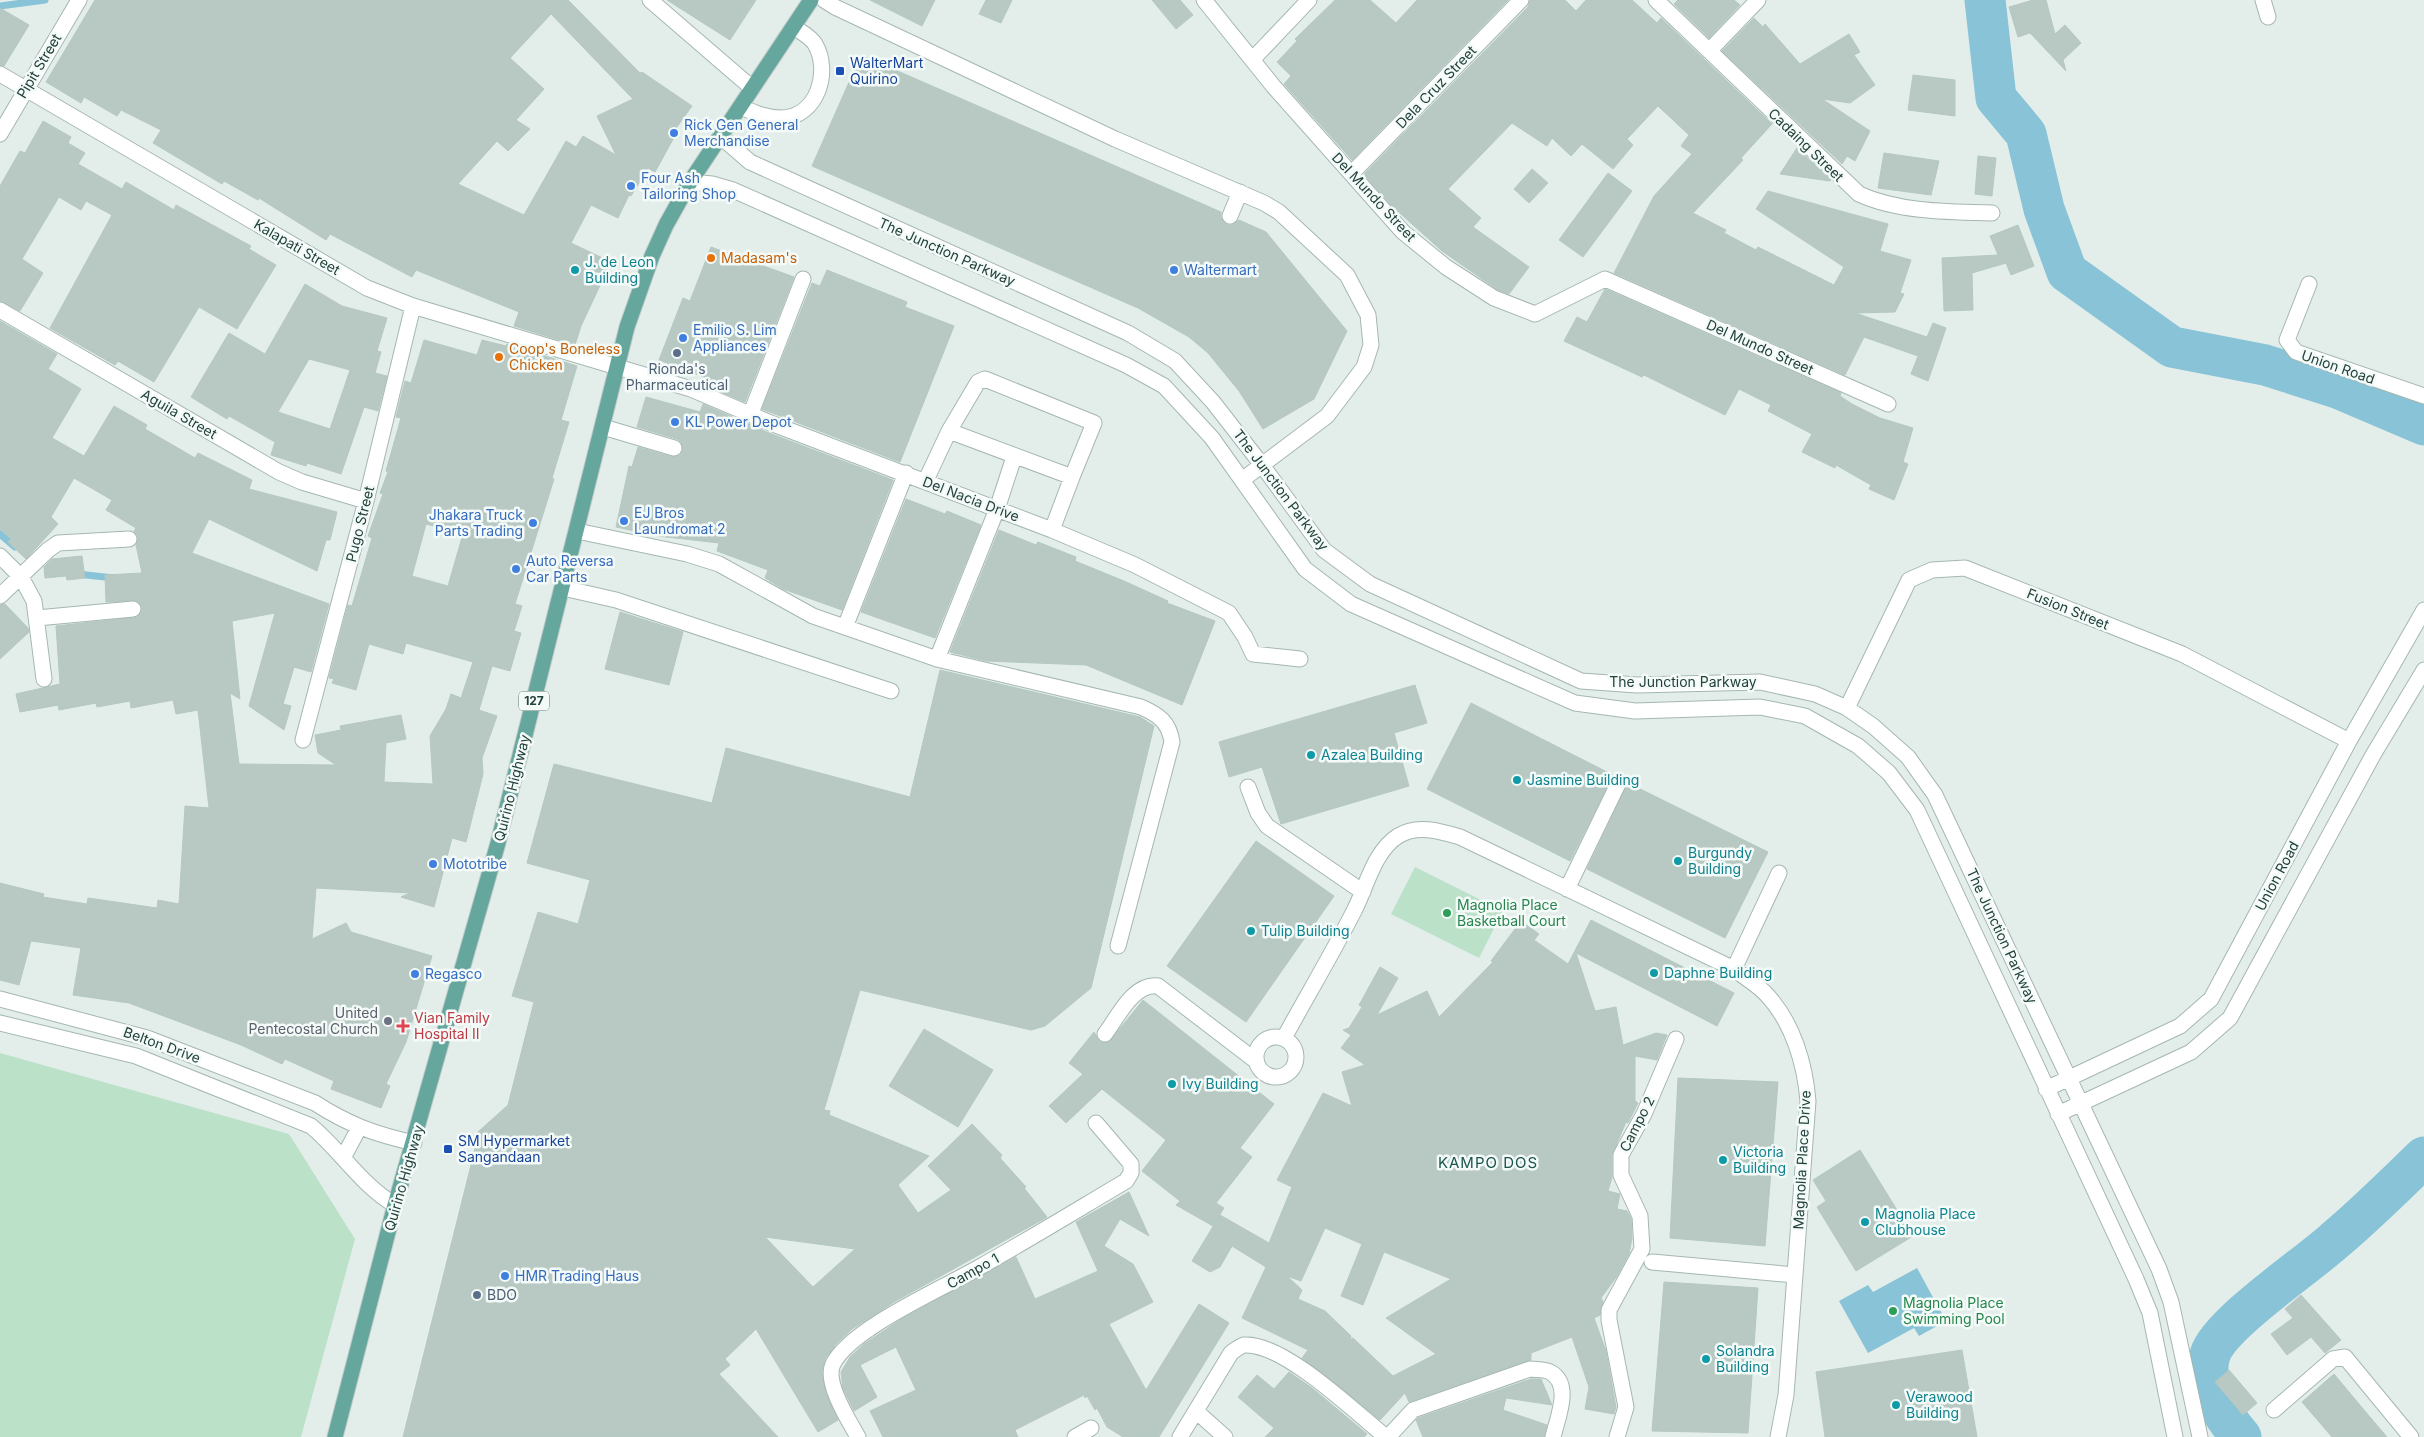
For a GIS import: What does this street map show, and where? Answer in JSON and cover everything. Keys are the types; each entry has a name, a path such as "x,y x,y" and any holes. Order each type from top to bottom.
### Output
{"main road":[{"name":"Quirino Highway","path":"335,1437 395,1205 498,843 604,427 617,368 639,288 666,225 690,182 812,0"}],"street":[{"name":"Pipit Street","path":"0,134 24,89 79,0"},
{"path":"650,0 752,88"},
{"path":"824,0 835,7 1115,139 1240,192 1280,212 1347,275 1368,315 1371,331 1371,345 1364,368 1327,416 1242,480"},
{"name":"Del Mundo Street","path":"1204,0 1252,60 1403,232 1446,267 1494,298 1535,314 1605,278 1888,404"},
{"path":"1252,60 1309,0"},
{"name":"Dela Cruz Street","path":"1351,174 1522,0"},
{"name":"Cadaing Street","path":"1656,0 1859,194 1878,202 1891,204 1960,212 1992,213"},
{"path":"1709,52 1758,0"},
{"path":"2263,0 2268,17"},
{"path":"741,107 764,117 784,118 802,110 815,96 823,78 822,59 814,41 794,27"},
{"name":"Kalapati Street","path":"0,74 367,288 413,306 617,368"},
{"name":"The Junction Parkway","path":"720,136 750,162 1128,333 1175,361 1213,402 1324,550 1370,584 1581,681 1638,685 1760,682 1815,694 1847,708 1873,726 1908,757 1936,794 2159,1269 2172,1302 2200,1437"},
{"name":"The Junction Parkway","path":"690,182 712,184 732,190 1126,365 1164,386 1212,438 1305,568 1351,604 1575,703 1635,711 1760,707 1805,716 1858,746 1889,773 1918,810 2136,1279 2150,1313 2175,1437"},
{"path":"1230,216 1240,192"},
{"path":"751,413 803,279"},
{"name":"Union Road","path":"2309,284 2287,340 2296,352 2424,396"},
{"name":"Pugo Street","path":"303,740 366,501 413,306"},
{"name":"Aguila Street","path":"0,310 279,472 302,482 366,501"},
{"name":"Del Nacia Drive","path":"617,368 691,389 774,424 926,480 1052,530 1135,566 1229,613 1245,637 1253,654 1300,659"},
{"path":"926,480 949,431 978,382 985,378 1094,423 1052,530"},
{"path":"604,427 674,448"},
{"path":"949,431 1014,457 1072,477"},
{"path":"937,659 997,509 1014,457"},
{"path":"845,627 906,474"},
{"path":"577,531 688,554 719,564 813,616 937,659 1141,707 1164,720 1170,730 1172,742 1118,946"},
{"path":"0,596 48,550 58,543 129,540"},
{"path":"1305,568 1324,550"},
{"path":"0,556 21,577 34,601 44,679"},
{"name":"Fusion Street","path":"1847,708 1909,580 1932,570 1965,568 2182,654 2349,741"},
{"path":"563,588 616,600 891,691"},
{"path":"37,618 133,609"},
{"name":"Union Road","path":"2046,1088 2180,1026 2211,999 2349,741 2424,610"},
{"name":"Union Road","path":"2058,1114 2191,1052 2230,1018 2373,755 2424,670"},
{"path":"1635,711 1638,685"},
{"path":"1567,888 1619,782"},
{"path":"1248,787 1258,813 1267,826 1363,892"},
{"name":"Magnolia Place Drive","path":"1284,1038 1363,892 1382,850 1398,836 1419,829 1439,830 1460,837 1734,969 1767,994 1788,1025 1807,1082 1808,1100 1786,1395 1778,1437"},
{"path":"1734,969 1779,873"},
{"path":"1105,1034 1136,992 1152,985 1158,986 1256,1061 1264,1074 1271,1077 1286,1075 1292,1070 1296,1056 1290,1042 1284,1038 1275,1037 1267,1039 1260,1044 1256,1053 1256,1061"},
{"name":"Belton Drive","path":"0,999 147,1038 320,1106 359,1128 414,1143"},
{"path":"75,1042 82,1020"},
{"name":"Belton Drive","path":"0,1023 136,1056 311,1126 330,1142 366,1184 395,1205"},
{"name":"Campo 2","path":"1617,1437 1626,1407 1608,1320 1609,1310 1642,1249 1640,1216 1621,1175 1621,1155 1644,1114 1676,1039"},
{"path":"311,1126 320,1106"},
{"name":"Campo 1","path":"858,1437 843,1410 830,1377 833,1364 845,1350 876,1324 977,1269 1126,1181 1131,1173 1131,1164 1096,1123"},
{"path":"343,1158 359,1128"},
{"path":"1652,1262 1795,1275"},
{"path":"1180,1437 1231,1353 1242,1345 1257,1346 1278,1354 1301,1368 1387,1437 1413,1410 1530,1370 1549,1372 1558,1380 1563,1397 1552,1437"},
{"path":"2274,1410 2333,1359 2345,1357 2411,1437"},
{"path":"1196,1411 1225,1437"},
{"path":"1075,1437 1091,1428"}],"green space":[{"name":"Magnolia Place Basketball Court","path":"1415,867 1503,911 1479,958 1391,914"},
{"path":"0,1053 289,1134 355,1239 301,1437 0,1437"}],"water":[{"name":"Magnolia Place Swimming Pool","path":"1917,1268 1946,1321 1919,1336 1914,1328 1868,1353 1839,1301 1868,1285 1873,1292"}],"building":[{"path":"95,0 568,0 640,73 642,72 692,106 674,131 677,132 655,172 648,168 631,196 629,195 618,218 591,205 571,243 611,262 581,326 575,345 514,326 519,312 416,270 412,277 330,234 326,240 259,198 258,200 224,181 222,184 153,143 161,130 121,110 117,116 84,97 81,103 46,82","holes":["551,14 633,99 597,116 616,155 583,136 576,147 566,141 524,215 458,184 497,141 508,151 530,129 516,120 544,89 510,58"]},
{"path":"667,0 756,0 730,40"},
{"path":"870,0 935,0 922,26"},
{"path":"986,0 1012,0 1001,23 979,14"},
{"path":"1152,0 1180,0 1193,15 1176,29"},
{"path":"1335,0 1370,0 1396,23 1417,0 1508,0 1352,160 1284,84 1291,76 1277,62 1297,41 1295,39"},
{"path":"1530,0 1565,0 1576,11 1586,0 1632,0 1657,23 1661,18 1772,124 1741,158 1743,160 1693,213 1726,230 1724,233 1756,250 1758,247 1834,285 1844,267 1756,209 1768,191 1888,224 1880,251 1911,260 1900,293 1904,294 1895,312 1855,313 1927,337 1933,323 1946,328 1928,381 1911,374 1918,356 1864,337 1845,375 1614,273 1654,196 1692,154 1681,146 1689,135 1658,106 1627,139 1633,145 1613,169 1582,144 1571,156 1552,138 1547,146 1512,123 1448,189 1481,218 1473,227 1529,267 1509,294 1498,290 1442,251 1392,206 1365,176 1365,173 1528,7"},
{"path":"1678,0 1734,0 1740,5 1709,38 1674,4"},
{"path":"2033,0 2046,0 2055,34 2065,25 2081,43 2063,60 2066,71 2030,33 2018,37 2009,7"},
{"path":"0,8 29,25 4,66 0,65"},
{"path":"1754,18 1763,27 1765,24 1800,64 1849,34 1860,52 1854,55 1875,85 1850,103 1822,99 1870,131 1855,161 1847,156 1842,164 1722,51"},
{"name":"Waltermart","path":"861,55 1221,212 1221,218 1226,224 1232,225 1239,220 1266,232 1347,331 1314,399 1263,429 1239,391 1208,353 1189,337 1138,308 812,166"},
{"path":"1913,75 1955,80 1955,116 1908,110"},
{"path":"43,121 71,137 68,143 85,153 78,164 122,189 126,182 174,210 176,205 251,246 249,249 276,265 237,329 199,307 154,382 118,361 115,365 50,328 112,215 86,201 81,210 59,197 22,259 43,273 20,311 0,301 0,186 20,151 25,153"},
{"path":"1797,148 1831,180 1780,174"},
{"path":"1884,153 1939,161 1931,195 1878,188"},
{"path":"1978,156 1996,158 1992,196 1975,194"},
{"path":"1532,169 1548,183 1529,203 1514,189"},
{"path":"1608,173 1632,191 1583,257 1559,240"},
{"path":"2018,225 2034,266 2011,275 2006,263 1972,273 1973,310 1944,311 1942,258 1998,255 1990,236"},
{"path":"711,247 794,277 745,402 709,387 712,380 659,360 683,298 690,301"},
{"path":"827,270 907,302 905,307 954,326 900,462 762,409 812,283 820,286"},
{"path":"305,284 342,306 387,318 377,351 381,352 375,373 387,376 378,411 364,407 341,474 307,463 306,466 271,455 275,442 229,416 227,419 191,397 229,333 265,354","holes":["309,359 350,370 330,429 278,412"]},
{"path":"1605,289 1841,393 1840,396 1852,404 1880,418 1913,428 1903,462 1908,464 1894,500 1869,489 1871,485 1836,465 1835,468 1802,452 1812,434 1768,411 1771,405 1739,389 1725,415 1644,375 1642,377 1564,341 1577,317 1587,322"},
{"path":"0,321 57,354 48,369 81,389 52,438 84,456 114,406 147,425 145,429 195,458 198,453 252,480 249,489 337,512 330,540 326,540 317,571 209,519 192,553 329,604 311,672 294,667 283,704 291,706 284,730 249,706 275,613 232,621 240,699 230,693 239,764 336,765 318,753 315,735 341,730 340,726 401,715 406,739 386,743 384,782 433,784 430,736 446,709 451,694 461,698 473,662 406,643 403,654 369,644 356,690 332,683 334,679 329,678 348,605 352,606 372,538 368,536 383,494 380,493 388,472 386,471 401,418 396,417 405,381 411,383 424,340 477,355 482,340 506,346 507,344 577,366 561,420 569,422 552,478 554,479 515,604 522,606 514,631 521,633 510,671 492,666 479,710 497,716 482,758 483,774 466,842 452,838 434,907 401,897 410,893 316,888 312,939 346,923 351,932 432,956 406,1042 386,1084 390,1086 381,1108 331,1089 334,1081 285,1059 282,1064 241,1045 129,1003 73,995 81,948 31,941 19,985 0,980 0,883 44,894 43,897 87,904 88,898 157,908 158,900 179,904 185,806 209,808 198,710 176,714 173,700 131,708 130,701 97,707 96,703 59,710 58,705 20,712 16,694 60,684 56,626 138,617 142,609 137,601 106,602 105,575 142,573 136,545 138,538 134,531 136,528 106,510 112,500 74,478 51,517 58,524 26,559 8,542 11,539 0,529","holes":["426,524 463,534 448,586 412,576"]},
{"path":"646,397 700,412 703,404 769,433 893,480 842,610 783,589 765,578 768,570 717,551 719,543 658,536 616,527 629,466 632,467 638,447 672,457 680,455 683,450 681,442 677,439 637,427"},
{"path":"906,499 945,514 947,511 981,525 935,638 861,612"},
{"path":"999,530 1036,545 1038,542 1076,557 1075,561 1168,601 1167,603 1215,621 1182,705 1086,665 986,661 950,652"},
{"path":"82,556 85,578 67,580 66,576 45,578 44,567 52,559"},
{"path":"5,604 28,628 29,632 0,659 0,605"},
{"path":"620,612 683,632 669,685 605,669"},
{"path":"940,670 1140,717 1154,726 1091,988 1045,1026 1031,1030 860,990 824,1110 830,1111 829,1115 929,1156 898,1185 918,1213 951,1190 928,1166 972,1124 1002,1155 1000,1158 1026,1187 1024,1188 1047,1217 894,1302 852,1329 836,1344 825,1359 822,1372 826,1393 838,1420 818,1432 756,1329 725,1359 730,1365 719,1374 778,1437 403,1437 475,1149 468,1141 508,1105 534,1002 512,996 538,912 578,924 590,880 527,863 554,764 712,803 726,748 910,797","holes":["765,1237 855,1249 813,1287"]},
{"name":"Azalea Building","path":"1415,685 1427,723 1394,733 1409,786 1281,824 1262,767 1229,777 1219,742"},
{"name":"Jasmine Building","path":"1471,703 1613,775 1570,861 1427,789"},
{"name":"Burgundy Building","path":"1628,783 1768,852 1725,938 1587,869"},
{"name":"Tulip Building","path":"1256,841 1334,896 1246,1022 1167,966"},
{"path":"1591,920 1734,993 1717,1026 1576,953 1595,1011 1616,1007 1623,1045 1656,1033 1667,1035 1657,1060 1635,1056 1635,1101 1638,1103 1628,1123 1626,1122 1612,1155 1612,1177 1608,1191 1620,1194 1617,1209 1627,1211 1631,1218 1632,1238 1629,1254 1617,1276 1601,1298 1603,1302 1600,1315 1594,1318 1606,1351 1616,1407 1614,1414 1585,1409 1589,1387 1572,1337 1531,1353 1531,1360 1409,1402 1405,1393 1380,1420 1302,1358 1308,1350 1242,1318 1266,1267 1232,1246 1220,1267 1210,1272 1192,1261 1220,1215 1269,1243 1292,1187 1277,1180 1323,1093 1352,1106 1342,1072 1365,1065 1341,1048 1351,1035 1343,1030 1349,1028 1362,1007 1359,1005 1380,967 1398,978 1377,1015 1427,991 1439,1017 1493,962 1491,961 1521,921 1539,934 1534,940 1568,964","holes":["1325,1228 1362,1244 1341,1296 1363,1305 1384,1252 1451,1279 1386,1318 1436,1354 1393,1376 1353,1338 1350,1340 1351,1336 1325,1311 1298,1299 1302,1290 1287,1276 1301,1281"]},
{"name":"Ivy Building","path":"1143,1000 1274,1104 1240,1148 1252,1157 1216,1203 1224,1208 1213,1226 1176,1205 1180,1201 1142,1171 1166,1140 1102,1089 1066,1123 1049,1106 1083,1074 1069,1063 1094,1032 1100,1042 1109,1042"},
{"path":"924,1029 993,1070 958,1127 889,1086"},
{"name":"Victoria Building","path":"1678,1078 1778,1082 1765,1246 1670,1238"},
{"name":"Magnolia Place Clubhouse","path":"1860,1150 1913,1236 1856,1271 1817,1207 1826,1201 1813,1180"},
{"path":"1129,1192 1149,1236 1120,1219 1104,1246 1133,1264 1153,1302 1109,1324 1146,1390 1199,1304 1229,1323 1159,1437 1123,1437 1107,1427 1097,1408 1095,1410 1087,1396 1085,1398 1084,1395 1015,1430 1018,1437 883,1437 870,1411 916,1390 896,1347 860,1365 877,1397 854,1411 843,1388 841,1372 850,1357 864,1344 903,1318 1016,1257 1035,1299 1098,1271 1076,1222"},
{"name":"Solandra Building","path":"1664,1282 1758,1288 1748,1433 1652,1431"},
{"path":"2301,1295 2341,1340 2325,1353 2311,1337 2287,1355 2271,1334 2293,1318 2285,1309"},
{"name":"Verawood Building","path":"1962,1350 1977,1437 1825,1437 1816,1372"},
{"path":"2229,1370 2257,1403 2243,1415 2215,1382"},
{"path":"1289,1372 1312,1388 1367,1434 1364,1437 1265,1437 1274,1428 1238,1397 1257,1375 1274,1389"},
{"path":"2334,1374 2387,1437 2332,1437 2302,1402"},
{"path":"1531,1379 1541,1379 1552,1405 1506,1398 1503,1410 1547,1425 1544,1437 1423,1437 1416,1420 1418,1418"}],"waterway":[{"path":"0,6 45,0"},
{"path":"1985,0 1996,98 2026,134 2044,209 2067,272 2172,347 2265,365 2337,388 2424,425"},
{"path":"0,534 15,547"},
{"path":"77,574 114,578"},
{"path":"2241,1437 2227,1419 2211,1388 2208,1366 2210,1355 2217,1342 2246,1312 2347,1230 2424,1157"}],"place":[{"name":"WalterMart Quirino","path":"840,71"},
{"name":"Rick Gen General Merchandise","path":"674,133"},
{"name":"Four Ash Tailoring Shop","path":"631,186"},
{"name":"Madasam's","path":"711,258"},
{"name":"J. de Leon Building","path":"575,270"},
{"name":"Waltermart","path":"1174,270"},
{"name":"Emilio S. Lim Appliances","path":"683,338"},
{"name":"Rionda's Pharmaceutical","path":"677,353"},
{"name":"Coop's Boneless Chicken","path":"499,357"},
{"name":"KL Power Depot","path":"675,422"},
{"name":"EJ Bros Laundromat 2","path":"624,521"},
{"name":"Jhakara Truck Parts Trading","path":"533,523"},
{"name":"Auto Reversa Car Parts","path":"516,569"},
{"name":"Azalea Building","path":"1311,755"},
{"name":"Jasmine Building","path":"1517,780"},
{"name":"Burgundy Building","path":"1678,861"},
{"name":"Mototribe","path":"433,864"},
{"name":"Magnolia Place Basketball Court","path":"1447,913"},
{"name":"Tulip Building","path":"1251,931"},
{"name":"Daphne Building","path":"1654,973"},
{"name":"Regasco","path":"415,974"},
{"name":"United Pentecostal Church","path":"388,1021"},
{"name":"Vian Family Hospital II","path":"403,1026"},
{"name":"Ivy Building","path":"1172,1084"},
{"name":"SM Hypermarket Sangandaan","path":"448,1149"},
{"name":"Victoria Building","path":"1723,1160"},
{"name":"Magnolia Place Clubhouse","path":"1865,1222"},
{"name":"HMR Trading Haus","path":"505,1276"},
{"name":"BDO","path":"477,1295"},
{"name":"Magnolia Place Swimming Pool","path":"1893,1311"},
{"name":"Solandra Building","path":"1706,1359"},
{"name":"Verawood Building","path":"1896,1405"}],"district":[{"name":"KAMPO DOS","path":"1488,1163"}]}
